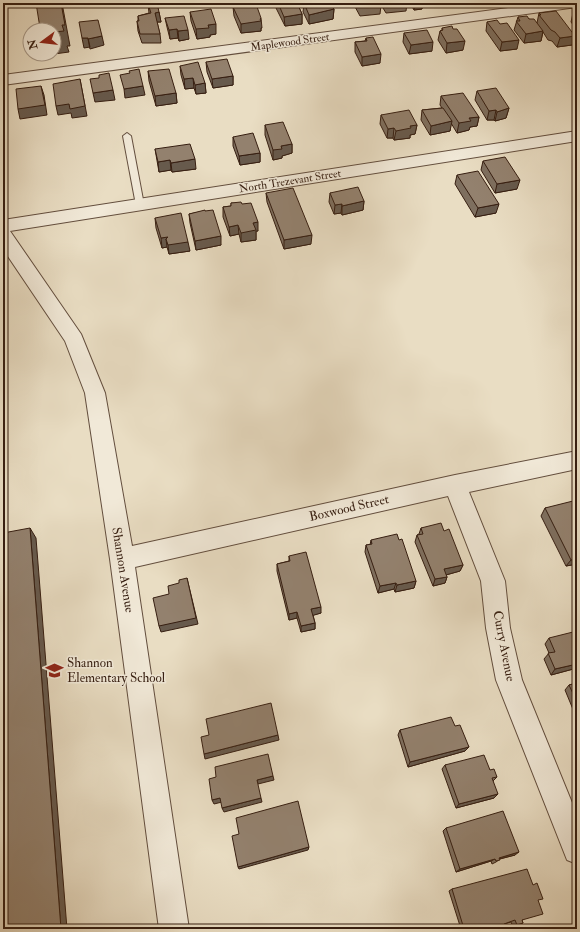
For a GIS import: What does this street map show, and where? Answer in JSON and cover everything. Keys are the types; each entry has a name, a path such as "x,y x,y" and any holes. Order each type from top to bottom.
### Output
{"street":[{"name":"Maplewood Street","path":"3,80 577,3"},
{"name":"North Trezevant Street","path":"3,226 577,136"},
{"name":"Shannon Avenue","path":"3,236 74,339 95,393 122,559 174,929"},
{"name":"Boxwood Street","path":"122,559 455,484 577,460"},
{"name":"Curry Avenue","path":"455,484 493,581 498,628 508,680 577,850"}],"lane":[{"path":"127,136 140,205"}],"building":[{"path":"36,3 61,3 65,25 62,25 62,22 39,22"},
{"path":"157,3 159,12 155,13 160,34 140,34 137,21 139,21 138,16 151,13 148,4"},
{"path":"278,3 297,3 302,14 284,17"},
{"path":"304,3 330,3 334,9 309,15"},
{"path":"359,3 380,3 381,5 361,6"},
{"path":"256,4 261,21 241,24 233,7"},
{"path":"211,9 216,24 208,25 209,28 196,29 190,12"},
{"path":"556,11 575,36 560,38 551,30 539,15 541,15 539,13"},
{"path":"184,16 188,30 169,30 165,18"},
{"path":"527,16 529,19 534,19 543,31 526,34 516,21 520,21 518,17"},
{"path":"98,20 102,36 88,39 82,38 79,22"},
{"path":"497,20 500,24 507,23 519,40 502,42 487,22"},
{"path":"452,26 453,29 457,29 465,41 447,43 440,31 443,30 442,28"},
{"path":"427,30 433,42 411,45 404,33"},
{"path":"373,37 381,54 362,57 355,42 367,41 366,38"},
{"path":"227,59 233,76 212,79 206,62"},
{"path":"198,62 205,83 195,85 193,78 184,79 180,66"},
{"path":"139,69 143,86 124,89 120,75"},
{"path":"169,69 176,93 155,96 148,71"},
{"path":"109,73 113,90 93,93 90,79 99,78 99,75"},
{"path":"80,79 85,106 70,109 69,104 56,106 53,84"},
{"path":"41,86 45,105 18,109 16,89"},
{"path":"496,88 509,108 497,112 496,110 489,111 477,91"},
{"path":"463,93 479,117 469,118 471,121 459,123 441,96"},
{"path":"443,108 452,121 431,126 422,110"},
{"path":"409,110 417,125 410,126 411,128 396,131 394,128 388,129 381,115"},
{"path":"283,122 292,144 281,146 282,149 273,150 265,125"},
{"path":"253,133 260,153 239,156 233,137"},
{"path":"190,144 195,159 171,163 170,160 158,162 155,149"},
{"path":"505,157 520,180 497,184 483,161"},
{"path":"478,171 499,204 478,208 457,175"},
{"path":"358,187 364,201 342,206 342,204 335,205 330,193"},
{"path":"293,188 312,235 284,240 266,193"},
{"path":"241,202 242,204 251,203 258,222 253,223 256,230 241,233 238,225 229,227 223,207 231,206 231,203"},
{"path":"205,210 213,210 221,236 195,241 189,214"},
{"path":"181,213 188,242 168,245 166,239 168,237 161,238 155,218"},
{"path":"573,501 577,509 577,558 571,560 545,508"},
{"path":"441,523 444,531 449,529 463,565 444,569 447,577 435,579 417,535 423,534 421,528"},
{"path":"30,528 61,929 3,929 3,533"},
{"path":"397,534 399,540 402,539 416,581 397,585 396,583 380,586 366,545 372,544 371,540"},
{"path":"306,552 321,607 311,609 315,623 301,626 297,612 289,614 277,564 290,561 289,556"},
{"path":"187,578 196,618 159,626 153,598 169,594 168,586 179,583 179,580"},
{"path":"577,631 577,664 555,669 548,653 555,652 549,638"},
{"path":"577,683 577,702 569,685"},
{"path":"271,703 278,735 204,754 201,737 209,735 206,719"},
{"path":"451,717 455,726 460,725 469,747 410,762 400,730"},
{"path":"268,754 273,776 257,780 261,798 222,808 220,798 212,800 209,779 216,777 215,767"},
{"path":"484,755 490,770 494,769 497,777 492,778 498,794 459,804 445,765"},
{"path":"298,801 309,847 238,867 232,836 239,834 236,818"},
{"path":"503,811 519,852 499,858 500,860 496,861 495,859 460,869 446,828"},
{"path":"527,869 533,885 537,883 543,899 538,900 543,914 522,920 523,923 517,925 515,920 504,924 506,929 464,929 452,889"},
{"path":"332,925 332,929 319,929"}],"place":[{"name":"Shannon Elementary School","path":"54,670"}]}
